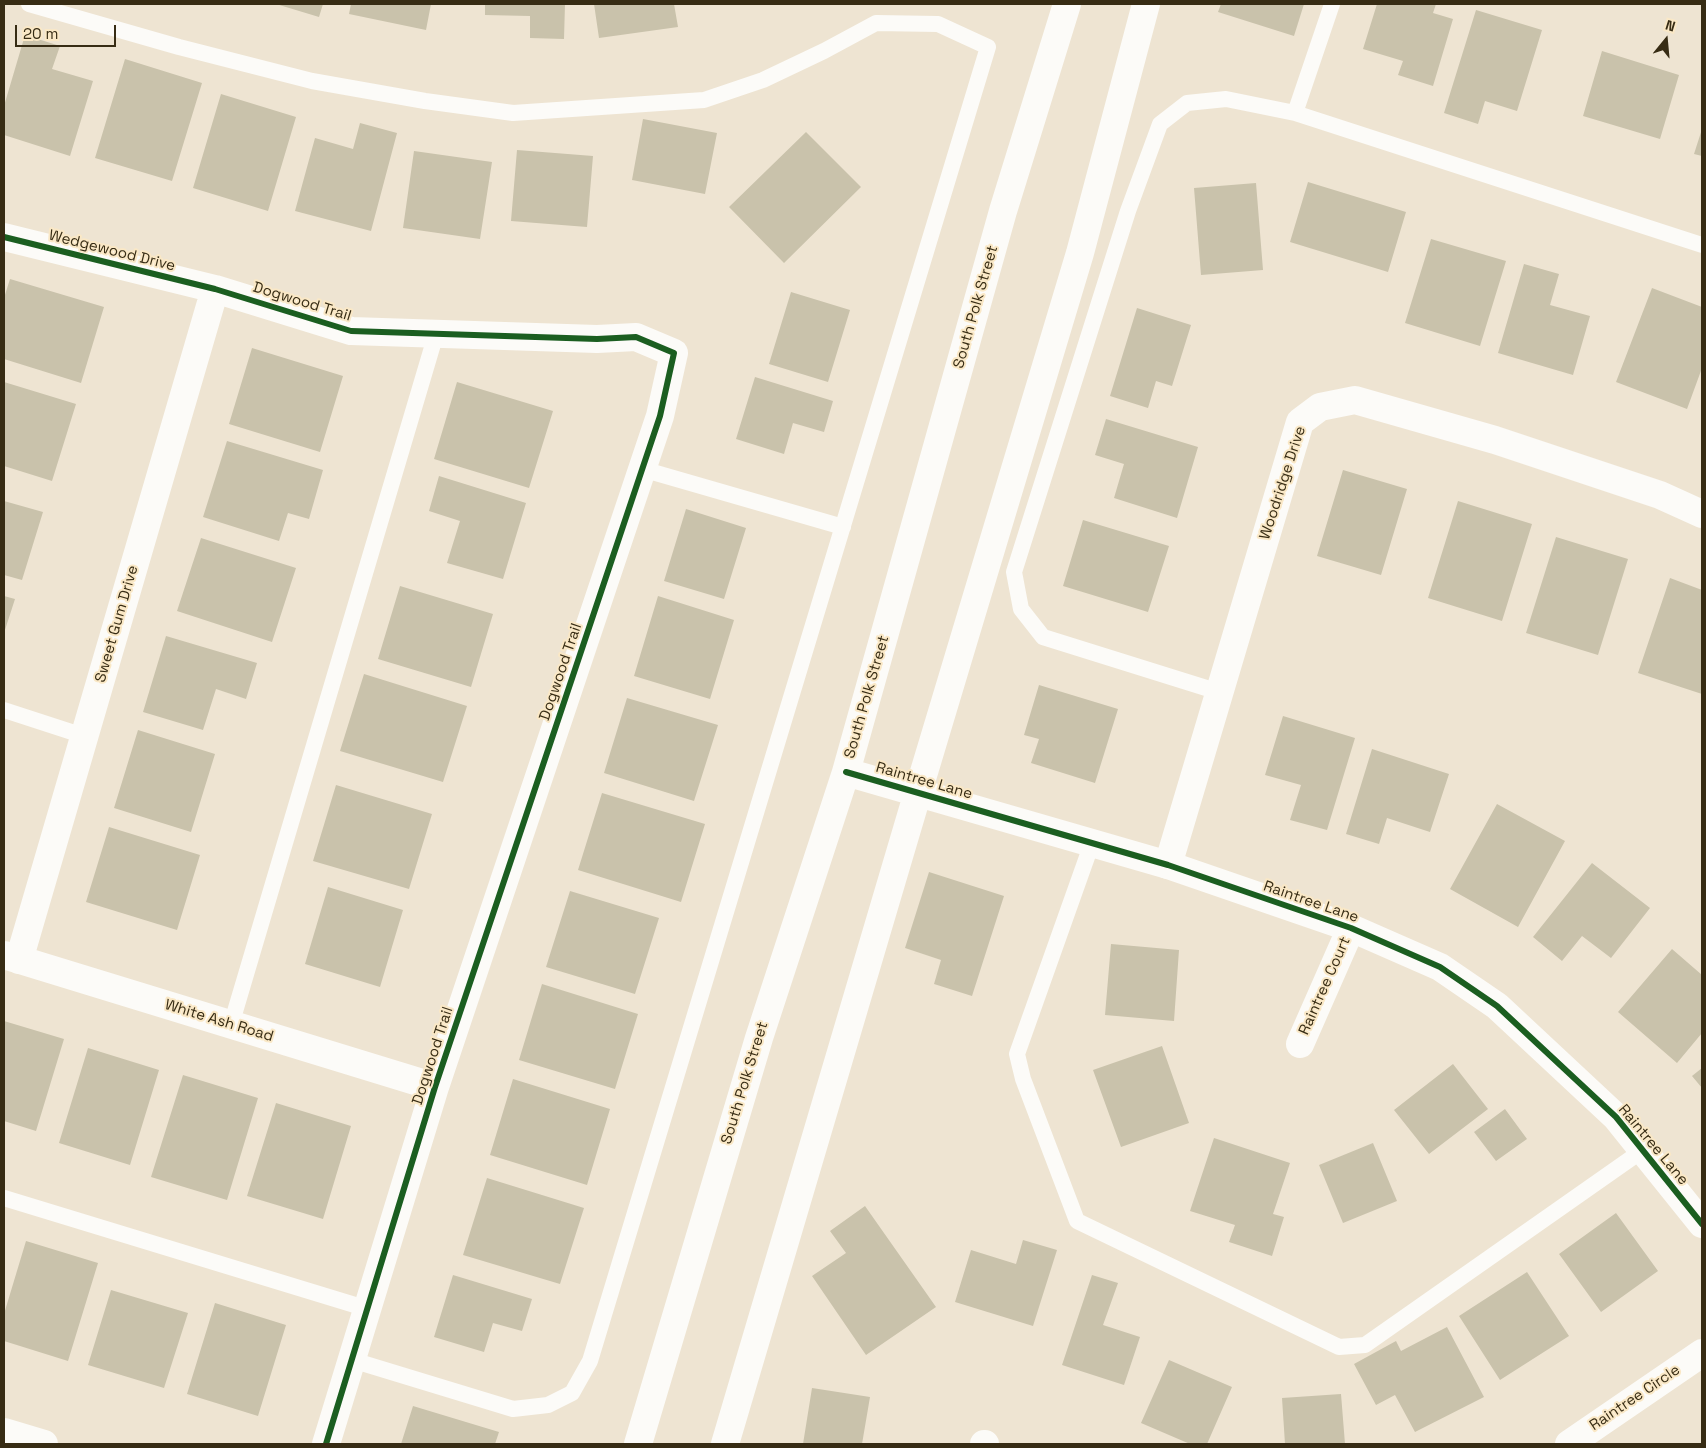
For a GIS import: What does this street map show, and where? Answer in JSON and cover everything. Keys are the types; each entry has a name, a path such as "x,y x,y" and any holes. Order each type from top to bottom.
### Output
{"street":[{"name":"South Polk Street","path":"638,1444 758,1038 846,772 1003,211 1067,4"},
{"path":"725,1444 1080,253 1146,4"},
{"name":"Wedgewood Drive","path":"4,237 215,289"},
{"name":"Dogwood Trail","path":"215,289 351,331 597,339 636,337 674,353 660,416 435,1087 326,1444"},
{"name":"Sweet Gum Drive","path":"11,957 84,736 215,289"},
{"name":"Woodridge Drive","path":"1168,865 1300,422 1320,407 1355,400 1495,440 1660,495 1702,514"},
{"name":"Raintree Lane","path":"846,772 1168,865 1351,928 1440,967 1497,1006 1616,1117 1702,1224"},
{"name":"Raintree Court","path":"1300,1044 1351,928"},
{"name":"White Ash Road","path":"11,957 435,1087"},
{"name":"Raintree Circle","path":"1568,1444 1702,1353"},
{"path":"4,1432 44,1444"}],"lane":[{"path":"28,4 180,47 312,81 424,101 513,113 704,100 763,80 824,51 876,23 938,24 988,46 590,1361 572,1393 548,1405 513,1409 352,1360"},
{"path":"1295,113 1332,4"},
{"path":"1219,692 1044,637 1021,609 1014,572 1128,211 1160,124 1187,103 1226,98 1295,113 1702,245"},
{"path":"231,1025 436,334"},
{"path":"642,469 843,527"},
{"path":"4,710 84,736"},
{"path":"1092,843 1017,1054 1022,1079 1077,1221 1339,1347 1366,1345 1643,1150"},
{"path":"4,1198 368,1308"}],"building":[{"path":"276,4 323,4 319,17"},
{"path":"351,4 431,4 426,30 349,14"},
{"path":"485,4 565,4 564,39 530,38 530,16 485,15"},
{"path":"594,4 674,4 678,27 599,38"},
{"path":"1221,4 1304,4 1294,36 1218,12"},
{"path":"1377,4 1436,4 1433,13 1453,19 1433,86 1398,75 1403,61 1363,49"},
{"path":"1476,10 1542,30 1517,111 1485,101 1478,124 1444,113"},
{"path":"25,35 60,46 52,69 93,81 70,156 4,135 4,106"},
{"path":"1602,51 1679,75 1660,139 1583,116"},
{"path":"125,59 202,83 172,181 95,158"},
{"path":"221,94 296,117 268,211 193,188"},
{"path":"643,119 717,133 705,194 632,180"},
{"path":"360,123 397,133 371,231 295,211 315,138 353,149"},
{"path":"1702,129 1702,156 1694,154"},
{"path":"806,132 861,187 784,263 729,207"},
{"path":"517,150 593,156 587,227 511,221"},
{"path":"414,151 492,162 480,239 403,228"},
{"path":"1308,182 1406,212 1388,272 1290,242"},
{"path":"1256,183 1263,270 1201,275 1194,188"},
{"path":"1431,239 1506,261 1480,346 1405,323"},
{"path":"1524,264 1559,274 1550,305 1590,316 1573,375 1498,353"},
{"path":"10,279 104,307 81,383 4,359 4,298"},
{"path":"1652,288 1702,307 1702,368 1687,409 1616,382"},
{"path":"791,292 850,310 828,382 769,364"},
{"path":"1137,308 1191,325 1172,386 1156,381 1148,408 1110,396"},
{"path":"252,348 343,376 320,452 229,424"},
{"path":"755,377 833,401 824,432 793,423 784,454 736,439"},
{"path":"4,382 76,404 52,481 4,466"},
{"path":"457,382 553,411 529,488 434,459"},
{"path":"1106,419 1198,447 1177,518 1114,498 1124,464 1095,455"},
{"path":"227,441 323,470 309,519 288,513 279,541 203,517"},
{"path":"1343,470 1407,489 1381,575 1317,556"},
{"path":"439,476 526,503 503,579 447,563 460,521 429,511"},
{"path":"4,501 43,512 22,580 4,575"},
{"path":"1458,501 1532,524 1502,621 1428,598"},
{"path":"686,509 746,528 724,599 664,581"},
{"path":"1083,520 1169,546 1148,612 1063,586"},
{"path":"1556,537 1628,559 1598,655 1526,633"},
{"path":"201,538 296,568 272,642 177,611"},
{"path":"1670,578 1702,590 1702,694 1638,673"},
{"path":"400,586 493,614 471,687 378,659"},
{"path":"4,596 15,599 4,633"},
{"path":"658,596 734,620 710,699 634,676"},
{"path":"166,636 257,663 246,699 216,689 203,730 143,712"},
{"path":"364,674 467,706 443,782 340,751"},
{"path":"1039,685 1118,709 1095,783 1031,763 1039,739 1024,735"},
{"path":"627,698 718,725 694,801 604,773"},
{"path":"1283,716 1355,738 1327,830 1290,820 1301,785 1265,775"},
{"path":"138,730 215,754 191,832 114,808"},
{"path":"1372,749 1449,774 1430,832 1387,818 1379,844 1346,834"},
{"path":"336,785 432,814 409,889 313,861"},
{"path":"602,793 705,824 681,902 578,870"},
{"path":"1497,804 1565,841 1518,927 1450,889"},
{"path":"109,827 200,855 177,930 86,902"},
{"path":"1592,863 1650,908 1611,958 1582,936 1562,961 1533,937"},
{"path":"929,872 1004,896 972,996 934,984 941,960 905,948"},
{"path":"328,887 403,910 380,987 305,964"},
{"path":"570,891 659,918 635,994 546,967"},
{"path":"1111,944 1179,950 1174,1021 1105,1015"},
{"path":"1672,949 1702,975 1702,1033 1677,1063 1618,1012"},
{"path":"542,984 638,1014 615,1089 519,1060"},
{"path":"4,1021 64,1039 36,1131 4,1121"},
{"path":"1162,1046 1189,1123 1121,1147 1093,1070"},
{"path":"88,1048 159,1070 130,1165 59,1143"},
{"path":"1453,1064 1488,1109 1429,1154 1394,1110"},
{"path":"1702,1068 1702,1088 1692,1076"},
{"path":"183,1075 258,1098 227,1200 151,1177"},
{"path":"513,1079 610,1109 587,1185 490,1155"},
{"path":"276,1103 351,1126 323,1219 247,1196"},
{"path":"1505,1109 1527,1139 1496,1161 1474,1132"},
{"path":"1214,1138 1290,1163 1273,1214 1284,1217 1272,1256 1229,1242 1235,1225 1190,1211"},
{"path":"1373,1143 1397,1201 1343,1223 1319,1165"},
{"path":"487,1178 584,1208 560,1284 463,1255"},
{"path":"865,1206 936,1307 866,1355 812,1276 846,1253 830,1231"},
{"path":"1616,1213 1658,1271 1601,1312 1559,1254"},
{"path":"1023,1240 1057,1250 1033,1326 955,1302 971,1250 1016,1264"},
{"path":"26,1241 98,1263 68,1361 4,1341 4,1314"},
{"path":"1527,1272 1569,1336 1500,1380 1459,1316"},
{"path":"453,1275 532,1299 522,1331 493,1323 484,1352 434,1337"},
{"path":"1092,1275 1118,1283 1103,1325 1140,1337 1124,1385 1062,1365"},
{"path":"111,1290 188,1313 164,1388 88,1365"},
{"path":"215,1303 286,1325 258,1416 187,1394"},
{"path":"1447,1327 1484,1397 1415,1432 1395,1395 1376,1405 1354,1364 1396,1341 1401,1351"},
{"path":"1169,1360 1232,1387 1207,1444 1190,1444 1141,1423"},
{"path":"812,1388 870,1397 862,1444 803,1444"},
{"path":"1341,1394 1345,1444 1285,1444 1282,1398"},
{"path":"413,1406 499,1432 495,1444 401,1444"}],"cycle path":[{"path":"4,237 215,289 351,331 597,339 636,337 674,353 660,416 435,1087 326,1444"},
{"path":"846,772 1168,865 1351,928 1440,967 1497,1006 1616,1117 1702,1224"}]}
